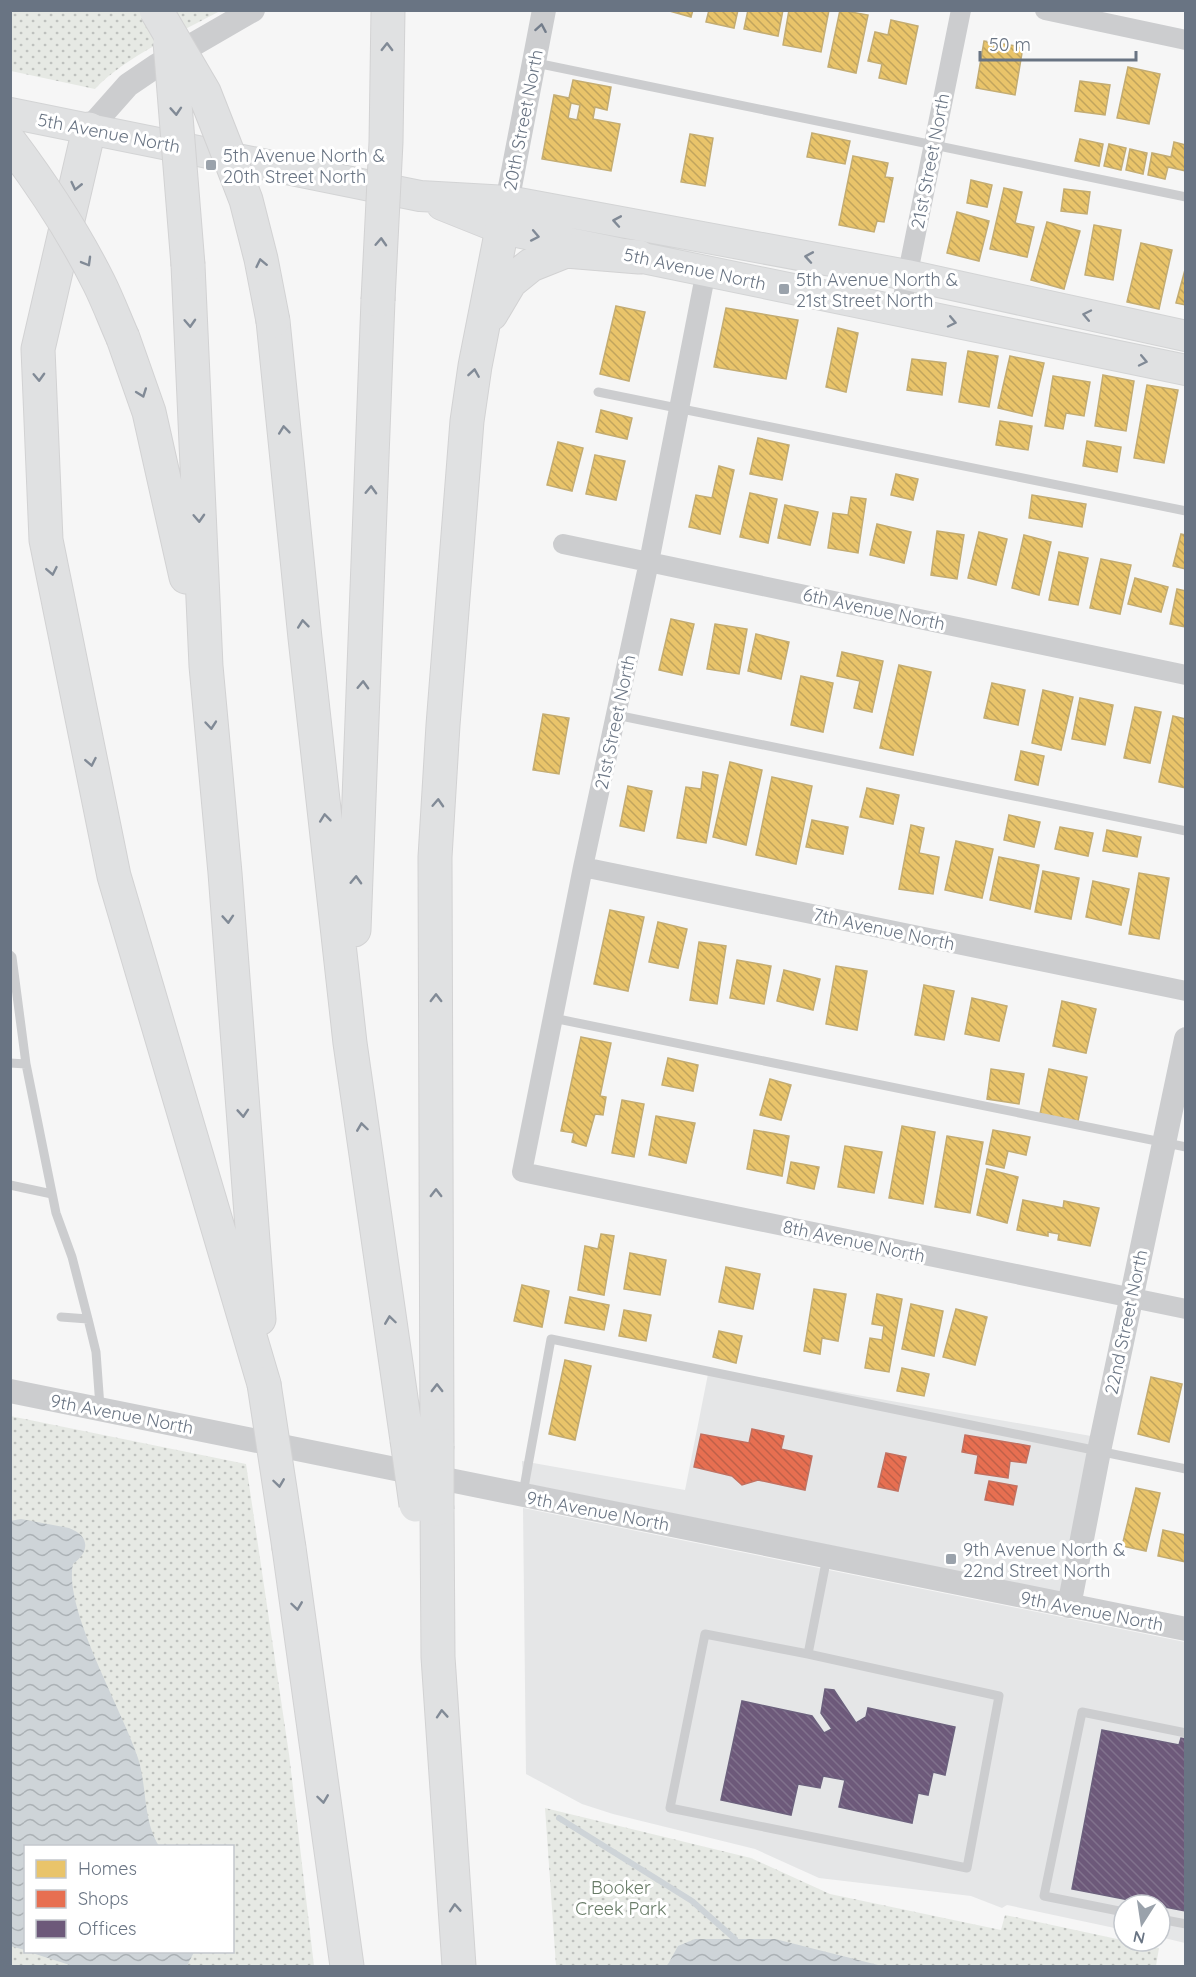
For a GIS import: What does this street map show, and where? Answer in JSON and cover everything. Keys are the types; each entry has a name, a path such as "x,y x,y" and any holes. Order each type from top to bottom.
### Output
{"highway":[{"path":"156,10 204,92 228,152 246,200 273,321 350,1043 422,1443 459,1966"},
{"path":"168,10 188,265 206,666 225,873 264,1384 347,1966"},
{"path":"350,1043 386,142 388,10"},
{"path":"89,129 38,349 46,540 114,876 264,1384"},
{"path":"10,142 42,184 70,231 99,283 123,338 149,412 206,666"},
{"path":"422,1443 435,857 443,725 467,421 505,215"},
{"path":"483,325 510,282 531,265 566,251 639,256"}],"main road":[{"name":"5th Avenue North","path":"10,113 505,215 907,275 1185,336"},
{"name":"5th Avenue North","path":"505,215 639,256 1185,370"}],"street":[{"path":"89,129 128,85 156,66 253,10"},
{"name":"20th Street North","path":"505,215 544,10"},
{"name":"21st Street North","path":"900,312 961,10"},
{"path":"1045,10 1185,40"},
{"name":"21st Street North","path":"522,1172 583,867 649,562 706,271"},
{"name":"6th Avenue North","path":"563,544 1185,675"},
{"name":"7th Avenue North","path":"583,867 1185,991"},
{"name":"22nd Street North","path":"1069,1606 1132,1298 1175,1145 1185,1039"},
{"name":"8th Avenue North","path":"522,1172 1185,1309"},
{"name":"9th Avenue North","path":"10,1391 1185,1629"}],"lane":[{"path":"535,63 1185,197"},
{"path":"598,392 1185,511"},
{"path":"616,715 1185,831"},
{"path":"10,955 26,1064 56,1214 72,1257 96,1352 100,1409"},
{"path":"553,1018 1175,1145"},
{"path":"10,1063 26,1064"},
{"path":"10,1185 52,1194"},
{"path":"61,1317 88,1319"},
{"path":"523,1495 551,1339 1185,1469"},
{"path":"808,1654 827,1557"},
{"path":"705,1634 808,1654 999,1696 967,1868 670,1808 705,1634"},
{"path":"1112,1910 1044,1896 1082,1712 1185,1733"}],"shaded area":[{"path":"709,1369 1091,1436 1060,1592 523,1483 522,1461 685,1490"},
{"path":"523,1508 1185,1642 1185,1943 1172,1940 1172,1893 1112,1893 1112,1927 1007,1905 1002,1908 971,1896 819,1878 755,1849 613,1814 582,1804 526,1774"}],"green space":[{"path":"11,11 220,11 137,56 107,77 95,89 11,71"},
{"path":"10,1416 246,1464 289,1754 314,1966 11,1966"},
{"name":"Booker Creek Park","path":"545,1808 751,1858 830,1894 1001,1930 1005,1915 1112,1938 1112,1953 1158,1953 1156,1966 556,1966"}],"water":[{"path":"21,1519 69,1528 84,1539 85,1549 73,1564 72,1583 77,1607 85,1633 138,1758 150,1826 158,1845 24,1845 24,1950 10,1946 10,1521"},
{"path":"695,1939 775,1939 882,1966 667,1966 678,1946"},
{"path":"32,1953 194,1953 187,1966 73,1966"}],"building: Homes":[{"path":"666,10 693,10 691,17"},
{"path":"709,10 738,10 734,28 706,22"},
{"path":"748,10 783,10 778,36 744,29"},
{"path":"789,10 829,10 821,52 783,45"},
{"path":"840,10 868,15 856,73 828,67"},
{"path":"891,20 918,26 906,84 879,78 882,64 868,61 875,32 888,35"},
{"path":"984,41 1023,47 1015,95 976,88"},
{"path":"1128,67 1160,74 1149,124 1117,118"},
{"path":"573,80 611,87 607,110 595,107 593,119 620,124 611,171 542,159 554,95 569,98","holes":["571,103 580,105 577,120 568,118"]},
{"path":"1080,81 1110,85 1105,115 1075,111"},
{"path":"812,133 850,141 845,164 807,157"},
{"path":"690,134 713,138 705,186 681,182"},
{"path":"1080,139 1103,144 1099,166 1075,161"},
{"path":"1174,142 1186,145 1186,171 1168,167 1165,179 1148,175 1152,153 1171,157"},
{"path":"1109,144 1126,148 1121,170 1104,166"},
{"path":"1130,149 1147,153 1143,174 1126,170"},
{"path":"853,156 888,163 885,177 893,178 884,222 877,221 874,232 839,225"},
{"path":"971,180 992,185 987,207 967,203"},
{"path":"1004,188 1022,192 1015,223 1034,227 1027,257 990,249"},
{"path":"1064,189 1090,192 1087,214 1061,211"},
{"path":"957,212 989,221 979,261 947,253"},
{"path":"1047,222 1080,231 1064,289 1031,280"},
{"path":"1094,225 1121,230 1113,280 1085,275"},
{"path":"1141,243 1172,250 1159,309 1127,302"},
{"path":"1186,266 1186,305 1176,303"},
{"path":"616,306 645,312 629,381 600,374"},
{"path":"726,308 798,320 786,379 714,367"},
{"path":"838,328 858,333 846,392 826,387"},
{"path":"968,351 998,356 989,407 959,402"},
{"path":"1010,356 1044,363 1032,416 998,408"},
{"path":"912,359 946,363 942,395 907,390"},
{"path":"1103,375 1134,381 1126,431 1095,426"},
{"path":"1053,376 1090,382 1084,416 1066,413 1063,429 1045,426"},
{"path":"1147,385 1178,390 1164,463 1134,458"},
{"path":"601,410 632,418 627,439 596,432"},
{"path":"1000,421 1032,426 1028,450 996,445"},
{"path":"758,438 789,445 782,480 750,474"},
{"path":"1087,441 1121,447 1117,472 1083,466"},
{"path":"558,442 583,448 572,491 547,485"},
{"path":"595,455 625,461 616,500 586,494"},
{"path":"719,466 734,470 720,534 689,527 696,495 712,498"},
{"path":"896,474 918,479 913,500 891,495"},
{"path":"750,493 777,499 768,543 740,537"},
{"path":"1032,495 1086,504 1082,527 1029,518"},
{"path":"851,497 866,499 858,553 828,548 833,513 848,515"},
{"path":"785,505 818,512 810,545 778,538"},
{"path":"877,524 911,532 904,563 870,555"},
{"path":"937,531 964,535 957,579 931,575"},
{"path":"979,532 1007,539 996,585 968,578"},
{"path":"1181,534 1186,535 1186,569 1173,566"},
{"path":"1024,535 1051,542 1039,595 1012,588"},
{"path":"1059,552 1088,558 1078,605 1049,600"},
{"path":"1101,559 1131,565 1120,614 1090,608"},
{"path":"1135,578 1168,587 1161,612 1128,604"},
{"path":"1177,589 1186,591 1186,627 1170,624"},
{"path":"671,619 694,624 682,675 659,670"},
{"path":"715,624 747,629 739,674 707,669"},
{"path":"756,634 789,642 781,679 748,671"},
{"path":"842,652 883,661 872,712 854,708 860,681 837,676"},
{"path":"899,665 931,672 913,755 880,748"},
{"path":"801,676 833,683 823,732 791,725"},
{"path":"992,683 1025,690 1018,725 984,718"},
{"path":"1043,690 1073,697 1061,750 1032,743"},
{"path":"1080,698 1113,705 1105,745 1072,739"},
{"path":"1135,707 1161,712 1150,763 1124,758"},
{"path":"543,714 569,718 559,774 533,770"},
{"path":"1173,716 1186,719 1186,788 1159,782"},
{"path":"1021,751 1044,756 1038,785 1015,780"},
{"path":"730,762 762,770 746,845 713,837"},
{"path":"703,772 718,775 706,843 677,838 686,787 701,789"},
{"path":"772,777 812,786 796,864 756,855"},
{"path":"628,786 652,791 644,831 620,826"},
{"path":"867,788 899,795 893,824 860,817"},
{"path":"1009,815 1040,822 1034,847 1004,840"},
{"path":"812,820 848,827 843,854 806,847"},
{"path":"911,825 924,828 919,853 939,857 933,894 899,889"},
{"path":"1060,827 1093,833 1088,856 1055,849"},
{"path":"1107,830 1141,837 1137,857 1103,851"},
{"path":"956,841 993,849 982,898 945,890"},
{"path":"999,857 1039,865 1030,909 990,900"},
{"path":"1043,871 1079,878 1071,919 1035,912"},
{"path":"1139,873 1169,878 1159,939 1129,934"},
{"path":"1093,881 1129,889 1121,925 1086,917"},
{"path":"610,910 644,917 628,991 594,984"},
{"path":"658,922 687,929 678,968 649,962"},
{"path":"699,942 726,946 717,1004 690,1000"},
{"path":"737,960 771,966 764,1004 730,998"},
{"path":"836,966 867,971 857,1030 826,1024"},
{"path":"784,970 820,979 813,1010 777,1001"},
{"path":"924,985 954,991 944,1040 915,1035"},
{"path":"972,998 1007,1006 999,1041 965,1034"},
{"path":"1062,1001 1096,1009 1086,1053 1053,1046"},
{"path":"581,1037 611,1043 600,1096 606,1097 603,1115 595,1114 586,1146 572,1142 574,1133 561,1131"},
{"path":"668,1058 698,1065 693,1091 662,1085"},
{"path":"991,1069 1024,1074 1019,1104 987,1099"},
{"path":"1049,1069 1087,1077 1078,1121 1040,1114"},
{"path":"770,1079 791,1085 781,1120 760,1115"},
{"path":"622,1100 644,1104 634,1157 612,1153"},
{"path":"656,1116 695,1123 686,1163 649,1155"},
{"path":"902,1126 935,1132 923,1204 889,1198"},
{"path":"754,1130 789,1136 782,1176 747,1169"},
{"path":"993,1130 1030,1137 1026,1155 1008,1151 1004,1168 986,1164"},
{"path":"947,1136 983,1142 970,1213 935,1207"},
{"path":"845,1146 882,1152 874,1193 838,1187"},
{"path":"791,1162 819,1167 814,1189 787,1183"},
{"path":"987,1169 1018,1177 1007,1223 977,1215"},
{"path":"1023,1200 1063,1208 1064,1201 1099,1208 1090,1246 1058,1240 1059,1234 1048,1232 1048,1236 1017,1230"},
{"path":"601,1234 614,1236 604,1295 578,1290 585,1246 598,1249"},
{"path":"630,1253 666,1260 660,1295 624,1289"},
{"path":"726,1267 760,1274 753,1309 719,1302"},
{"path":"522,1285 549,1291 542,1327 514,1321"},
{"path":"814,1289 846,1294 838,1341 822,1338 820,1354 804,1351"},
{"path":"877,1294 902,1299 889,1372 865,1368 870,1338 882,1340 884,1326 872,1324"},
{"path":"570,1297 609,1305 604,1330 565,1323"},
{"path":"911,1304 943,1311 934,1356 902,1349"},
{"path":"956,1309 987,1317 975,1365 943,1357"},
{"path":"624,1310 651,1315 646,1341 619,1336"},
{"path":"719,1331 742,1336 736,1363 713,1357"},
{"path":"565,1360 591,1366 575,1440 549,1434"},
{"path":"902,1368 929,1374 924,1396 897,1391"},
{"path":"1151,1377 1182,1384 1169,1442 1138,1434"},
{"path":"1136,1488 1160,1493 1146,1551 1122,1546"},
{"path":"1163,1530 1186,1535 1186,1562 1158,1556"}],"building: Shops":[{"path":"752,1429 784,1436 781,1449 812,1456 805,1490 758,1480 742,1485 732,1476 694,1467 701,1434 749,1443"},
{"path":"965,1435 1030,1446 1026,1463 1010,1461 1008,1478 975,1473 978,1455 962,1452"},
{"path":"886,1453 906,1457 898,1491 878,1487"},
{"path":"989,1481 1017,1486 1013,1505 985,1500"}],"building: Offices":[{"path":"825,1689 834,1690 856,1723 866,1717 868,1708 955,1727 945,1775 933,1772 928,1795 918,1793 912,1823 839,1807 845,1780 823,1776 820,1788 798,1784 791,1815 721,1800 742,1701 812,1716 824,1733 832,1729 821,1713"},
{"path":"1102,1730 1179,1745 1181,1738 1186,1739 1186,1911 1172,1908 1172,1893 1112,1893 1112,1897 1072,1889"}],"waterway":[{"path":"559,1818 692,1901 735,1939"}],"place":[{"name":"5th Avenue North & 20th Street North","path":"211,165"},
{"name":"5th Avenue North & 21st Street North","path":"784,289"},
{"name":"9th Avenue North & 22nd Street North","path":"951,1559"}]}
